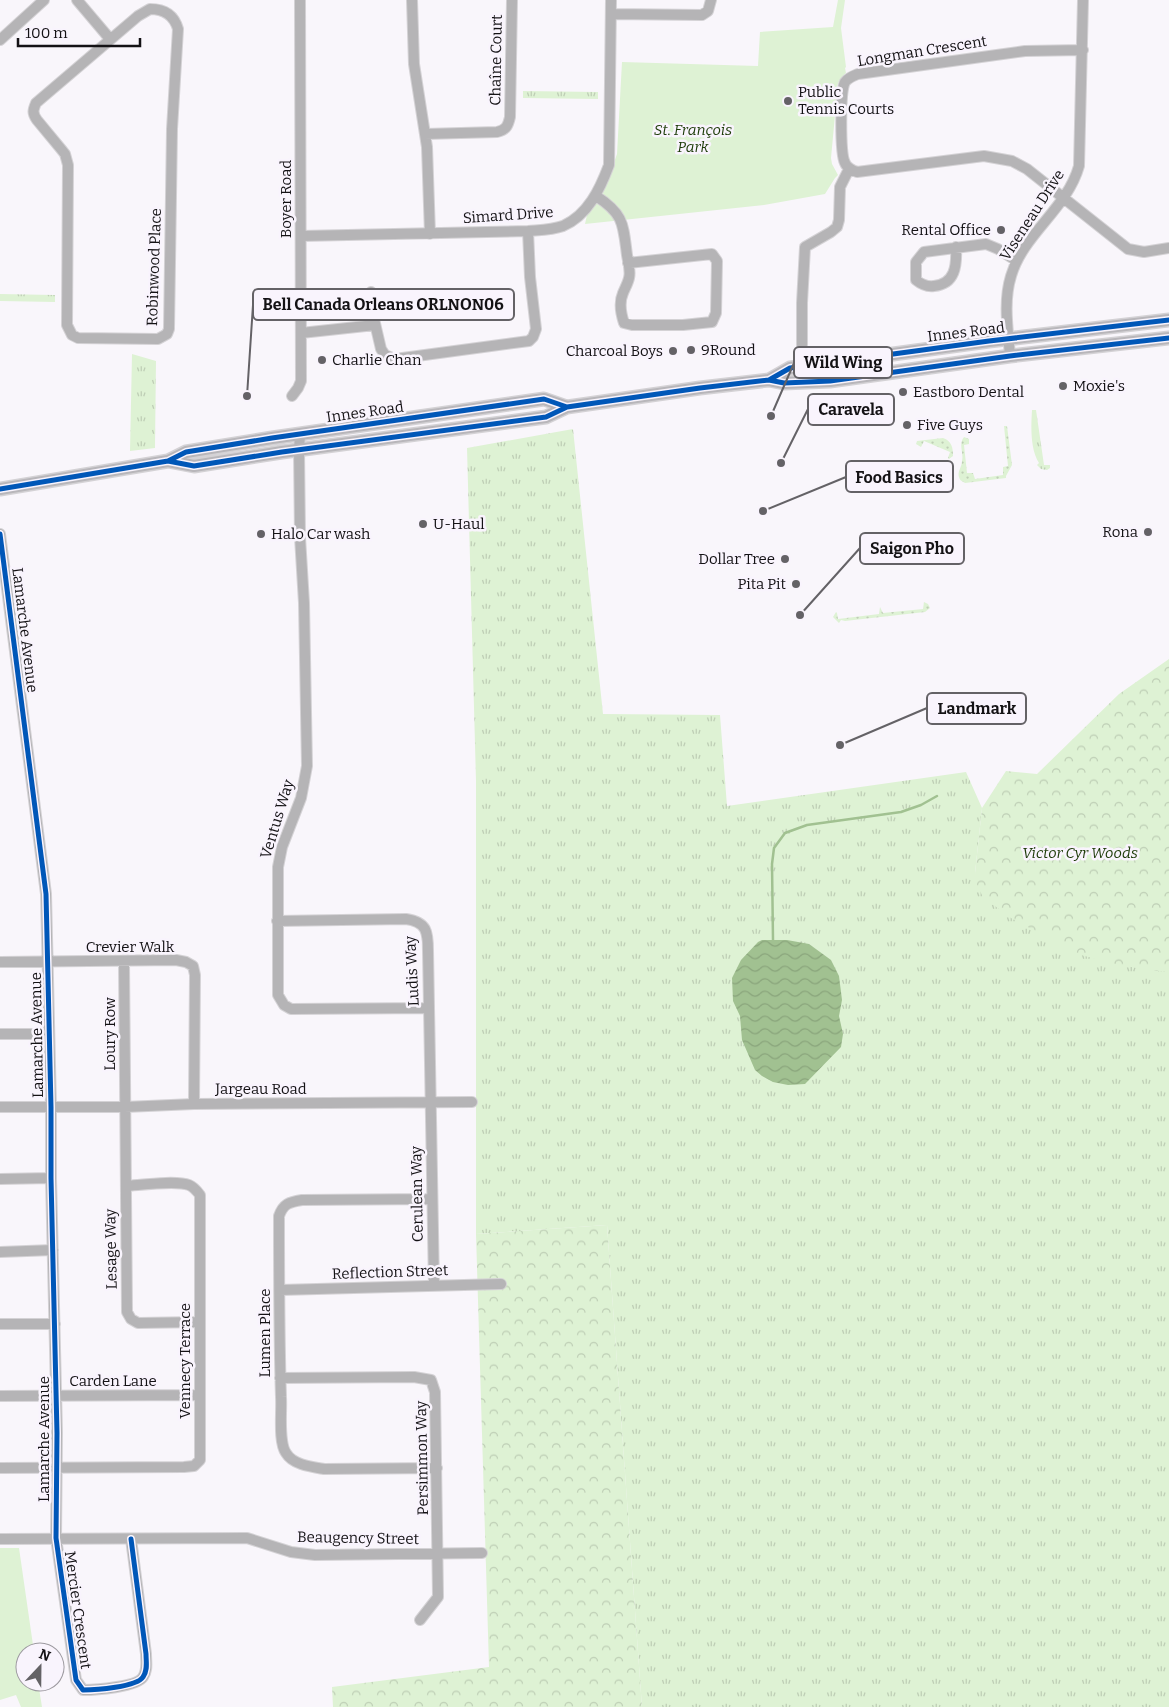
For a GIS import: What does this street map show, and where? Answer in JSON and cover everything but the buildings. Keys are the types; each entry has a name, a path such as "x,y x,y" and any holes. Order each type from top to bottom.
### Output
{"main road":[{"name":"Innes Road","path":"769,380 790,368 1169,320"},
{"name":"Innes Road","path":"168,461 194,466 546,417 567,407 769,380 784,383 830,380 1010,356 1169,338"},
{"name":"Innes Road","path":"0,489 168,461 186,452 300,434 544,399 567,407"}],"street":[{"path":"0,40 44,0"},
{"path":"77,0 110,39"},
{"name":"Boyer Road","path":"292,396 301,381 300,0"},
{"path":"412,0 414,64 427,147 430,234"},
{"name":"Chaîne Court","path":"425,134 496,132 505,130 510,117 512,0"},
{"name":"Simard Drive","path":"301,236 546,230 563,226 580,214 596,196 602,184 610,155 611,0"},
{"path":"611,14 702,15 708,11 711,0"},
{"name":"Viseneau Drive","path":"1010,356 1007,308 1008,288 1017,261 1064,198 1076,178 1080,158 1083,0"},
{"name":"Robinwood Place","path":"150,9 164,11 170,15 178,29 172,130 170,324 167,334 158,339 78,338 72,335 67,325 68,165 65,154 33,115 32,110 36,103 110,39 138,16 150,9"},
{"name":"Longman Crescent","path":"849,168 845,164 841,148 843,91 849,77 858,74 1025,51 1082,50"},
{"path":"802,345 805,247 837,228 840,187 849,168 857,172 976,156 1003,158 1020,165 1128,249 1144,252 1169,248"},
{"path":"596,196 612,209 621,220 629,278 621,299 624,323 628,325 683,325 712,322 714,320 716,313 717,261 712,254 628,262"},
{"path":"371,292 375,325 379,334 381,349 385,355 396,360 529,341 534,337 536,329 530,277 528,231"},
{"path":"956,247 957,257 950,280 943,285 929,287 916,280 916,262 924,252 956,247 986,244 1017,261"},
{"path":"301,332 375,325"},
{"name":"Ventus Way","path":"300,434 300,537 305,612 307,766 302,798 280,856 278,870 278,988 280,1001 286,1007 299,1009 429,1008"},
{"name":"Lamarche Avenue","path":"0,534 44,875 48,962 55,1324 56,1538"},
{"name":"Ludis Way","path":"277,921 402,919 419,922 426,930 428,939 430,1102"},
{"name":"Crevier Walk","path":"0,962 176,960 193,966 195,975 194,1104"},
{"name":"Loury Row","path":"124,962 125,1107"},
{"path":"0,1034 49,1034"},
{"name":"Cerulean Way","path":"430,1102 434,1286"},
{"name":"Jargeau Road","path":"0,1107 472,1102"},
{"name":"Lesage Way","path":"125,1107 127,1312 131,1320 138,1324 200,1322"},
{"path":"0,1179 51,1178"},
{"name":"Vennecy Terrace","path":"57,1468 194,1466 200,1460 200,1195 195,1188 187,1184 126,1186"},
{"name":"Lumen Place","path":"431,1198 302,1200 285,1205 279,1216 280,1378 283,1448 289,1458 294,1461 324,1469 437,1468"},
{"path":"0,1252 53,1250"},
{"name":"Reflection Street","path":"280,1290 501,1284"},
{"path":"0,1324 55,1324"},
{"name":"Persimmon Way","path":"280,1378 414,1377 431,1380 435,1392 438,1597 420,1620"},
{"name":"Carden Lane","path":"0,1396 199,1395"},
{"path":"0,1468 57,1468"},
{"name":"Mercier Crescent","path":"56,1538 76,1680 83,1690 94,1690 139,1682 147,1668 131,1539"},
{"name":"Beaugency Street","path":"0,1539 247,1538 302,1554 482,1553"}],"green space":[{"name":"St. François Park","path":"838,0 845,0 841,28 846,73 840,80 837,88 831,158 838,175 825,194 764,205 585,224 587,215 605,188 617,154 622,62 758,66 760,32 833,27"},
{"path":"523,91 598,92 598,99 523,98"},
{"path":"0,294 55,295 55,302 0,301"},
{"path":"132,354 156,361 155,448 130,451"},
{"path":"1032,410 1036,410 1044,465 1050,465 1050,468 1047,470 1041,469 1037,465 1039,463 1034,451 1032,437"},
{"path":"1004,426 1007,426 1012,465 1006,478 965,483 961,481 959,473 962,463 961,443 964,437 969,439 969,444 964,445 967,473 973,473 975,479 1003,475 1003,467 1008,466"},
{"path":"573,429 603,714 720,715 727,806 966,772 982,808 975,873 1156,971 1169,971 1169,1707 642,1707 607,1225 476,1234 476,781 467,448"},
{"path":"943,438 950,443 952,448 953,456 949,459 950,452 924,441 921,447 916,444 917,441"},
{"path":"924,602 930,608 925,612 841,620 839,623 833,617 836,612 838,619 879,614 880,607 883,613 923,609"},
{"name":"Victor Cyr Woods","path":"1169,659 1169,971 1156,971 1119,965 1081,955 1011,918 983,897 977,885 975,873 982,808 1006,771 1037,774 1119,694"},
{"path":"607,1225 642,1707 333,1707 332,1687 489,1667 476,1234"},
{"path":"0,1548 19,1548 33,1642 15,1642 15,1692 40,1692 42,1707 21,1707 16,1695 0,1700"}],"water":[{"path":"762,940 787,940 809,944 831,960 839,976 842,1000 839,1016 843,1034 841,1047 805,1084 788,1085 773,1082 762,1076 755,1070 742,1040 740,1016 733,1001 732,978 741,960"}],"waterway":[{"path":"773,940 772,864 774,848 785,833 807,825 901,812 921,805 937,796"}],"cycle path":[{"path":"769,380 790,368 989,341 1169,320"},
{"path":"168,461 194,466 282,452 546,417 567,407 700,388 769,380 784,383 830,381 1010,356 1169,338"},
{"path":"0,489 168,461 186,452 272,438 544,399 567,407"},
{"path":"0,534 46,894 57,1433 56,1538 76,1680 83,1690 133,1683 143,1677 146,1672 146,1654 131,1539"}],"place":[{"name":"Public Tennis Courts","path":"788,101"},
{"name":"Rental Office","path":"1001,230"},
{"name":"9Round","path":"691,350"},
{"name":"Charcoal Boys","path":"673,351"},
{"name":"Charlie Chan","path":"322,360"},
{"name":"Moxie's","path":"1063,386"},
{"name":"Eastboro Dental","path":"903,392"},
{"name":"Bell Canada Orleans ORLNON06","path":"247,396"},
{"name":"Wild Wing","path":"771,416"},
{"name":"Five Guys","path":"907,425"},
{"name":"Caravela","path":"781,463"},
{"name":"Food Basics","path":"763,511"},
{"name":"U-Haul","path":"423,524"},
{"name":"Rona","path":"1148,532"},
{"name":"Halo Car wash","path":"261,534"},
{"name":"Dollar Tree","path":"785,559"},
{"name":"Pita Pit","path":"796,584"},
{"name":"Saigon Pho","path":"800,615"},
{"name":"Landmark","path":"840,745"}]}
